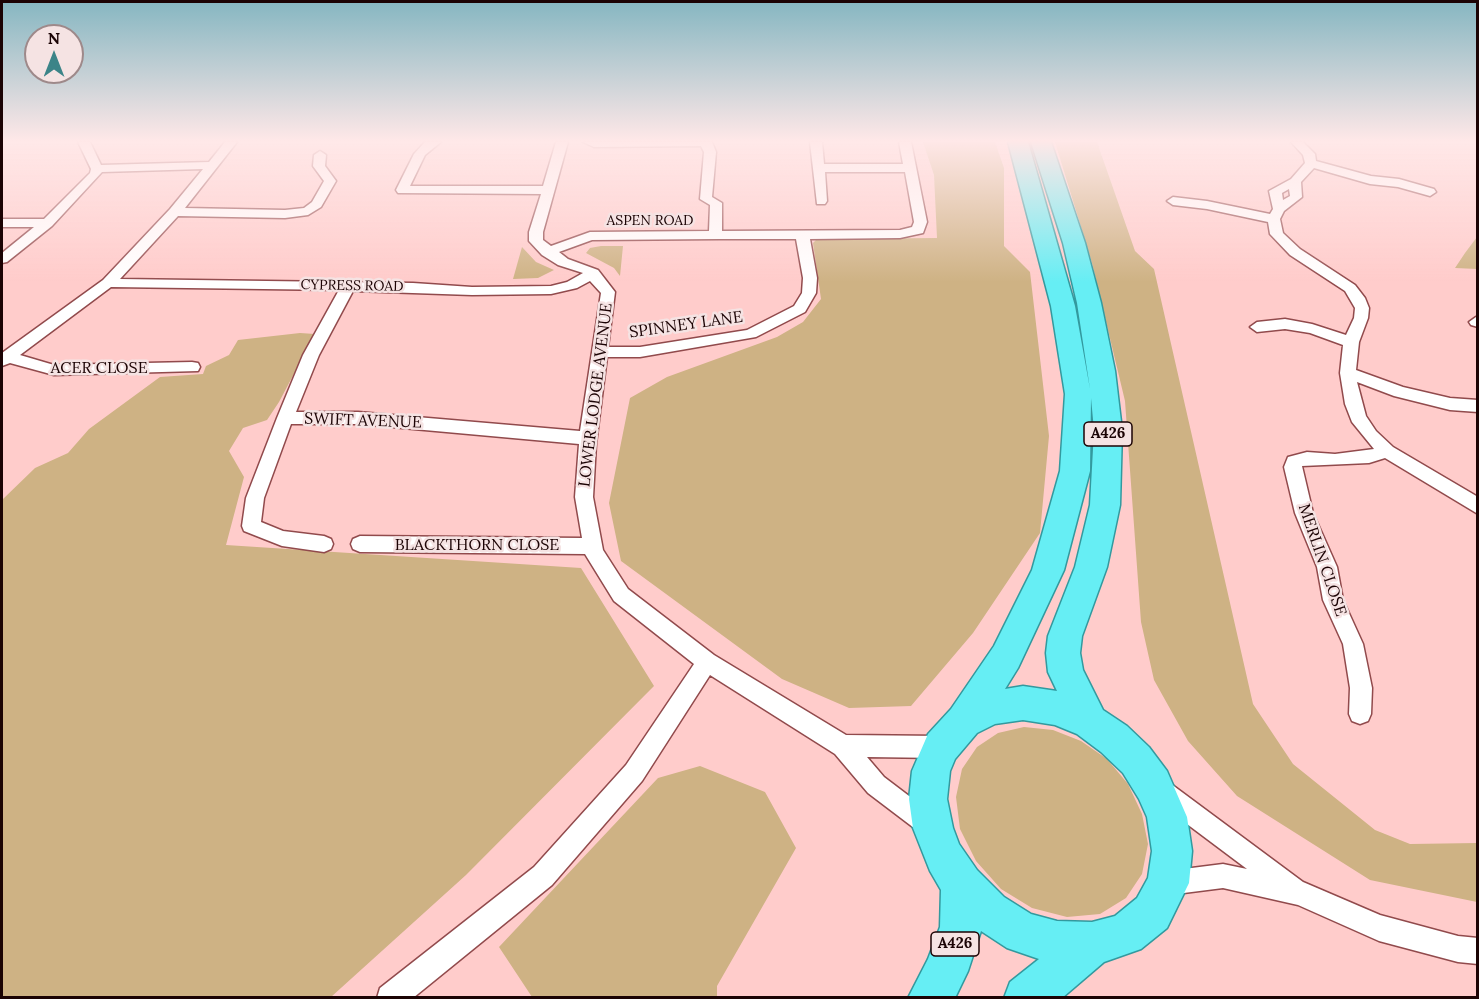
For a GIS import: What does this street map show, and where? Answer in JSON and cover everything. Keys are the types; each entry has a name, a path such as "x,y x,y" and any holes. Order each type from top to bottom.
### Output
{"highway":[{"name":"A426","path":"953,734 1006,657 1048,570 1075,471 1078,394 1063,306 1031,189"},
{"name":"A426","path":"1056,189 1074,243 1089,303 1102,371 1108,430 1105,505 1091,567 1065,636 1063,654 1066,672 1090,722"},
{"path":"1026,998 1038,986 1092,945 1126,934 1152,913 1168,883 1172,851 1167,817 1153,785 1136,760 1114,739 1090,722 1057,708 1023,703 991,708 953,734 932,771 929,789 933,828 944,857 962,885 989,912 1022,933 1057,943 1092,945"},
{"name":"A426","path":"930,998 946,971 961,927 962,885"}],"street":[{"path":"2,259 47,223 81,189"},
{"path":"4,359 108,283 194,189"},
{"path":"175,212 285,214 308,211 317,204 326,189"},
{"path":"403,189 413,191 548,190 536,232 536,241 563,262 593,273"},
{"path":"707,189 706,199 716,203 715,236"},
{"path":"819,189 820,201"},
{"name":"ASPEN ROAD","path":"548,252 590,236 900,234 918,230 920,222 913,189"},
{"path":"1295,189 1296,197 1277,214 1277,234 1306,260 1339,279 1358,298 1362,308 1361,318 1351,342 1348,373 1353,404 1358,418 1370,435 1387,451 1419,472 1458,492 1478,507"},
{"path":"1418,189 1430,192"},
{"path":"1173,201 1277,214"},
{"path":"2,223 47,223"},
{"name":"SPINNEY LANE","path":"600,352 640,352 698,344 751,334 784,320 800,309 810,293 810,278 802,233"},
{"name":"CYPRESS ROAD","path":"108,283 413,287 472,291 552,290 572,285 593,273"},
{"name":"LOWER LODGE AVENUE","path":"593,273 608,292 588,438 584,496 594,552 621,594 707,662 843,746 876,785 933,828"},
{"name":"SWIFT AVENUE","path":"348,286 310,355 285,418 358,418 588,438"},
{"path":"1257,327 1285,324 1312,329 1351,342"},
{"name":"ACER CLOSE","path":"4,359 54,370 192,367"},
{"path":"1348,373 1400,392 1450,404 1478,406"},
{"path":"285,418 255,498 251,526 282,538 324,544"},
{"name":"MERLIN CLOSE","path":"1360,714 1361,688 1353,644 1333,600 1327,567 1304,513 1293,467 1294,462 1307,458 1335,460 1369,457 1387,451"},
{"name":"BLACKTHORN CLOSE","path":"360,544 593,546"},
{"path":"390,998 543,876 634,773 707,662"},
{"path":"843,746 953,734"},
{"path":"1153,785 1299,892 1379,928 1458,949 1478,951"},
{"path":"1168,883 1222,876 1299,892"}],"shaded area":[{"path":"935,189 1004,189 1004,246 1030,272 1049,436 1040,533 973,633 911,706 849,708 782,679 621,561 609,503 630,398 667,377 777,337 803,322 821,299 813,243 817,239 937,238"},
{"path":"1069,189 1113,189 1135,251 1154,269 1253,704 1293,764 1375,830 1410,844 1477,843 1477,902 1370,880 1237,796 1188,741 1154,680 1141,622 1125,401 1092,263"},
{"path":"1477,237 1477,269 1455,268 1465,253"},
{"path":"623,246 620,276 614,268 586,253 590,248"},
{"path":"522,247 536,262 554,270 538,278 513,279"},
{"path":"300,333 315,334 279,402 267,420 243,428 229,451 244,477 226,545 581,568 654,686 466,875 331,997 2,997 2,500 35,468 68,453 89,429 160,377 203,374 206,366 229,355 238,340"},
{"path":"1024,727 1053,730 1081,741 1107,759 1128,784 1142,814 1148,844 1142,874 1126,898 1100,914 1067,917 1032,908 1001,889 976,861 960,829 956,797 962,769 977,747 998,733"},
{"path":"700,766 765,792 796,848 717,986 717,997 532,997 499,947 658,778"}]}
